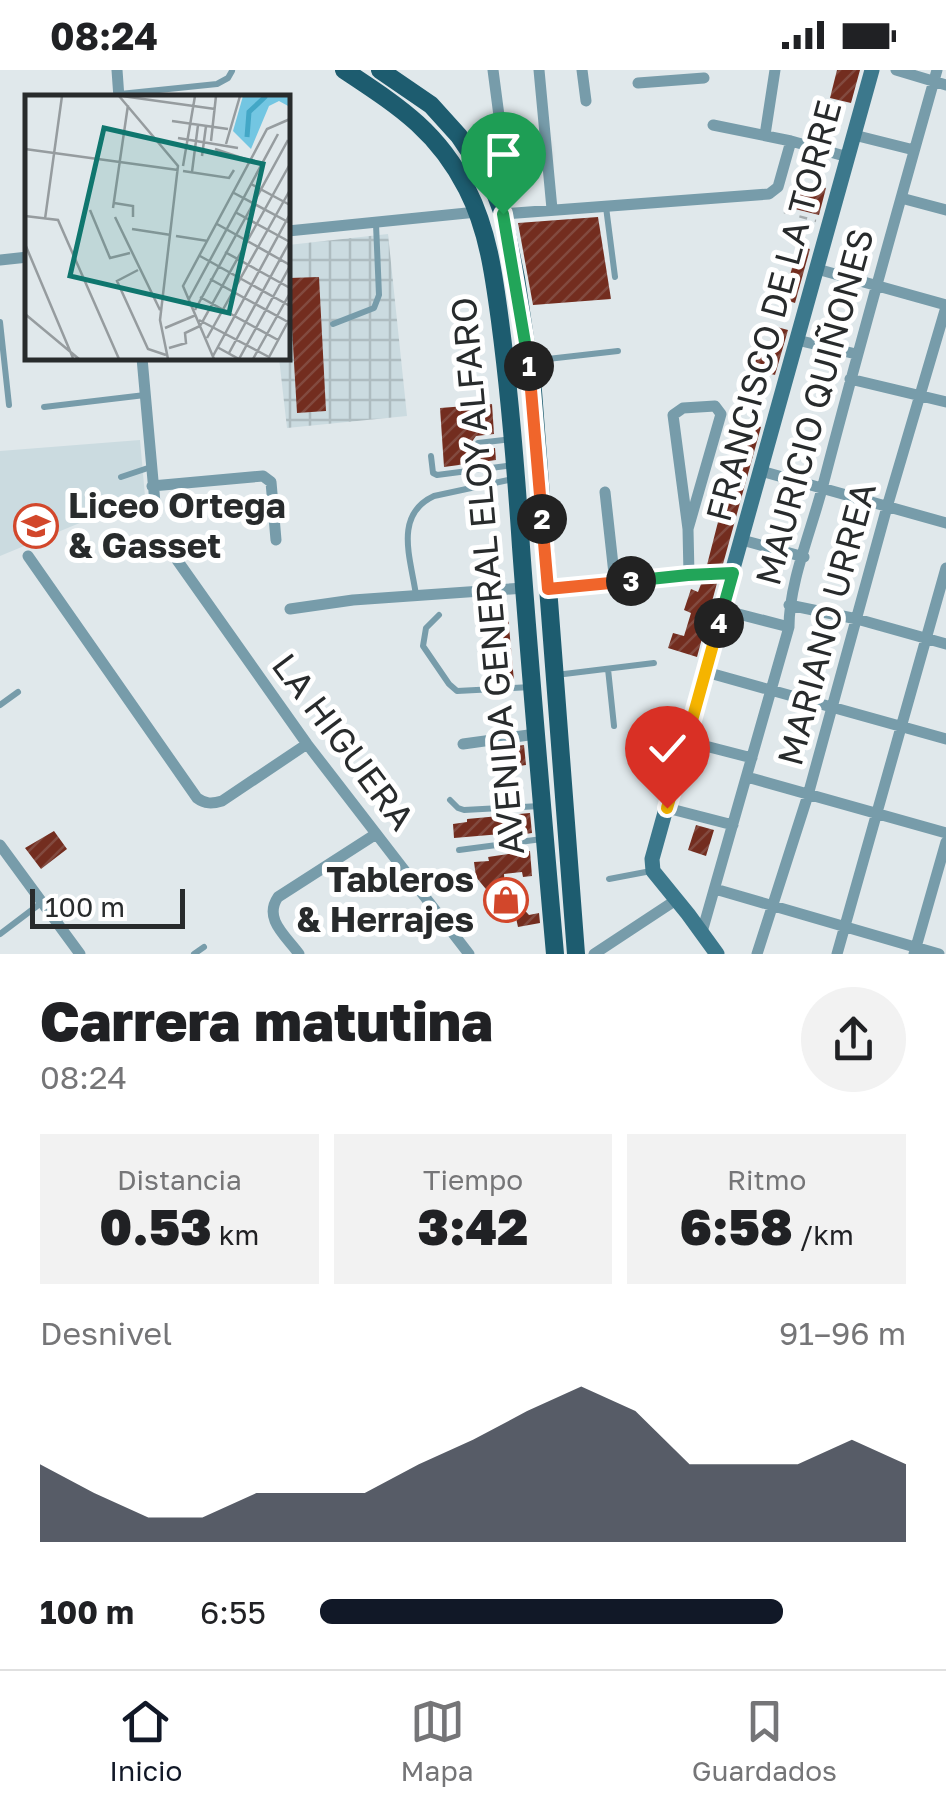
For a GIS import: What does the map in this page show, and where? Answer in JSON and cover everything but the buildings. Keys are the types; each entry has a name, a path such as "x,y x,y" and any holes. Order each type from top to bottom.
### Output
{"main road":[{"name":"AVENIDA GENERAL ELOY ALFARO","path":"344,70 426,129 469,192 488,247 511,398 555,954"},
{"name":"AVENIDA GENERAL ELOY ALFARO","path":"380,70 431,105 459,136 492,185 503,214 529,361 576,954"}],"street":[{"path":"117,70 119,95"},
{"path":"492,185 499,179 504,154 493,70"},
{"path":"539,70 552,209"},
{"path":"582,70 586,101"},
{"path":"765,136 775,70"},
{"name":"FRANCISCO DE LA TORRE","path":"653,871 652,859 872,70"},
{"path":"896,70 939,79"},
{"path":"638,84 674,75 704,78"},
{"name":"MAURICIO QUIÑONES","path":"702,932 789,626 789,605 856,354 914,150 939,79"},
{"path":"713,126 848,157"},
{"path":"854,135 914,150"},
{"path":"503,214 769,194 778,187 791,141"},
{"path":"901,198 946,210"},
{"path":"290,231 477,212"},
{"path":"0,260 25,257"},
{"path":"817,269 946,306"},
{"name":"MARIANO URREA","path":"757,954 808,795 946,306"},
{"path":"797,340 856,354"},
{"path":"142,360 156,514"},
{"path":"850,379 946,402"},
{"path":"688,529 720,414 718,407 712,405 683,408 675,412 673,419 688,529 688,575"},
{"path":"761,471 946,523"},
{"path":"152,486 263,476 271,482 276,540"},
{"path":"606,492 615,583"},
{"path":"742,540 804,557"},
{"path":"28,556 197,798 208,804 222,802 307,744"},
{"name":"LA HIGUERA","path":"177,560 307,744 470,954"},
{"path":"838,954 946,568"},
{"path":"548,589 733,573"},
{"path":"290,609 353,600 524,588"},
{"path":"789,605 946,644"},
{"path":"723,610 789,626"},
{"path":"706,672 946,739"},
{"path":"463,744 536,734"},
{"path":"686,741 752,758"},
{"path":"747,777 946,832"},
{"path":"667,808 733,825"},
{"path":"299,954 274,921 274,902 376,834"},
{"path":"915,951 946,842"},
{"path":"0,845 74,951"},
{"path":"653,871 717,954"},
{"path":"716,888 846,926 915,951 940,954"},
{"path":"594,954 676,900"}],"lane":[{"path":"127,95 216,84 232,71"},
{"path":"606,206 615,278"},
{"path":"333,324 374,308 380,295 376,223"},
{"path":"0,322 9,406"},
{"path":"529,361 618,351"},
{"path":"44,408 145,395"},
{"path":"478,443 514,439"},
{"path":"431,456 437,475 516,471"},
{"path":"121,477 151,468"},
{"path":"416,596 407,534 408,521 415,510 434,496 516,471"},
{"path":"439,615 426,628 423,646 457,691 532,687"},
{"path":"554,675 654,663"},
{"path":"608,668 614,726"},
{"path":"0,704 18,692"},
{"path":"450,800 464,810 542,805"},
{"path":"459,850 545,839"},
{"path":"609,879 653,871"},
{"path":"0,934 41,903"},
{"path":"194,954 204,947"}],"path":[{"path":"784,212 828,224"}],"shaded area":[{"path":"388,234 407,416 287,428 279,360 290,360 290,245"},
{"name":"Liceo Ortega & Gasset","path":"140,440 145,496 0,556 0,451"}],"place":[{"name":"Liceo Ortega & Gasset","path":"36,526"},
{"name":"Tableros & Herrajes","path":"506,900"}],"route":[{"path":"503,214 533,391 548,589 733,573 667,808"}]}
